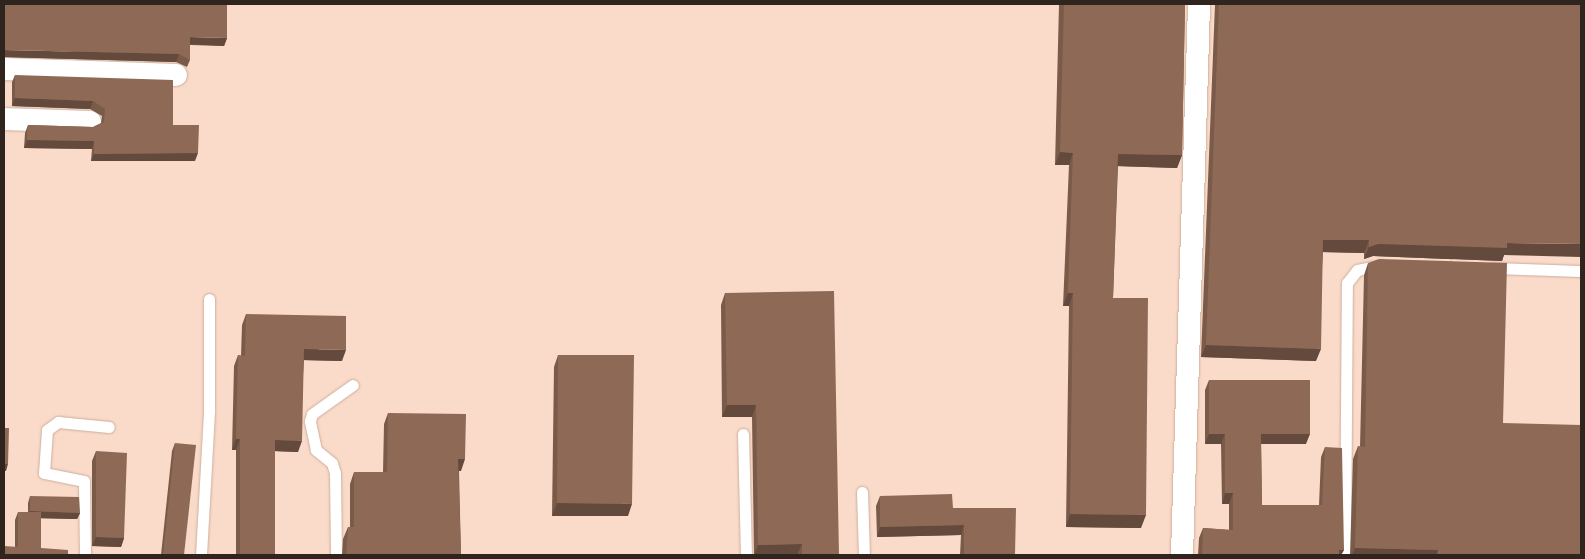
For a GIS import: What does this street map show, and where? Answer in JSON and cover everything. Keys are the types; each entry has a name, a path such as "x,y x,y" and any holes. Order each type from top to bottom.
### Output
{"street":[{"path":"1182,555 1199,4"},
{"path":"4,69 176,75"},
{"path":"4,119 90,122"}],"lane":[{"path":"1345,555 1347,283 1357,270 1373,264 1393,265"},
{"path":"1482,268 1581,271"},
{"path":"201,555 209,410 209,299"},
{"path":"336,555 335,473 332,463 316,450 310,421 312,414 353,385"},
{"path":"85,555 84,481 44,473 47,430 58,422 109,427"},
{"path":"743,434 746,555"},
{"path":"862,492 864,555"}],"building":[{"path":"4,4 227,4 227,38 190,37 190,60 179,54 4,50"},
{"path":"1064,4 1185,4 1182,155 1118,154 1113,298 1148,298 1146,515 1070,514 1073,293 1068,293 1073,153 1060,152"},
{"path":"1219,4 1581,4 1581,244 1507,243 1507,248 1378,244 1369,247 1369,240 1323,240 1321,349 1206,345"},
{"path":"15,75 173,80 173,125 199,125 198,153 94,154 94,141 27,140 28,125 93,127 104,122 105,109 93,101 15,98"},
{"path":"1379,259 1507,263 1503,423 1581,425 1581,555 1438,555 1438,550 1355,548 1358,446 1365,447 1368,263"},
{"path":"834,291 839,555 802,555 802,544 758,545 756,405 727,405 725,293"},
{"path":"246,314 346,316 346,350 304,349 302,441 275,440 275,555 240,555 240,439 236,439 238,355 245,356"},
{"path":"558,355 634,355 632,504 557,503"},
{"path":"1209,380 1310,380 1310,434 1261,434 1262,505 1322,505 1325,447 1342,448 1344,550 1339,550 1339,555 1202,555 1203,528 1233,530 1233,493 1225,493 1225,434 1209,434"},
{"path":"388,413 466,414 465,459 458,459 461,555 346,555 348,527 354,527 354,472 387,472"},
{"path":"4,428 9,428 8,464 4,464"},
{"path":"175,443 196,445 184,555 163,555"},
{"path":"96,451 127,453 124,538 96,537"},
{"path":"952,494 953,508 1016,508 1015,555 964,555 964,525 880,527 880,496"},
{"path":"30,496 79,497 80,513 30,511"},
{"path":"18,512 41,512 41,548 68,550 68,555 4,555 4,546 18,547"}]}
